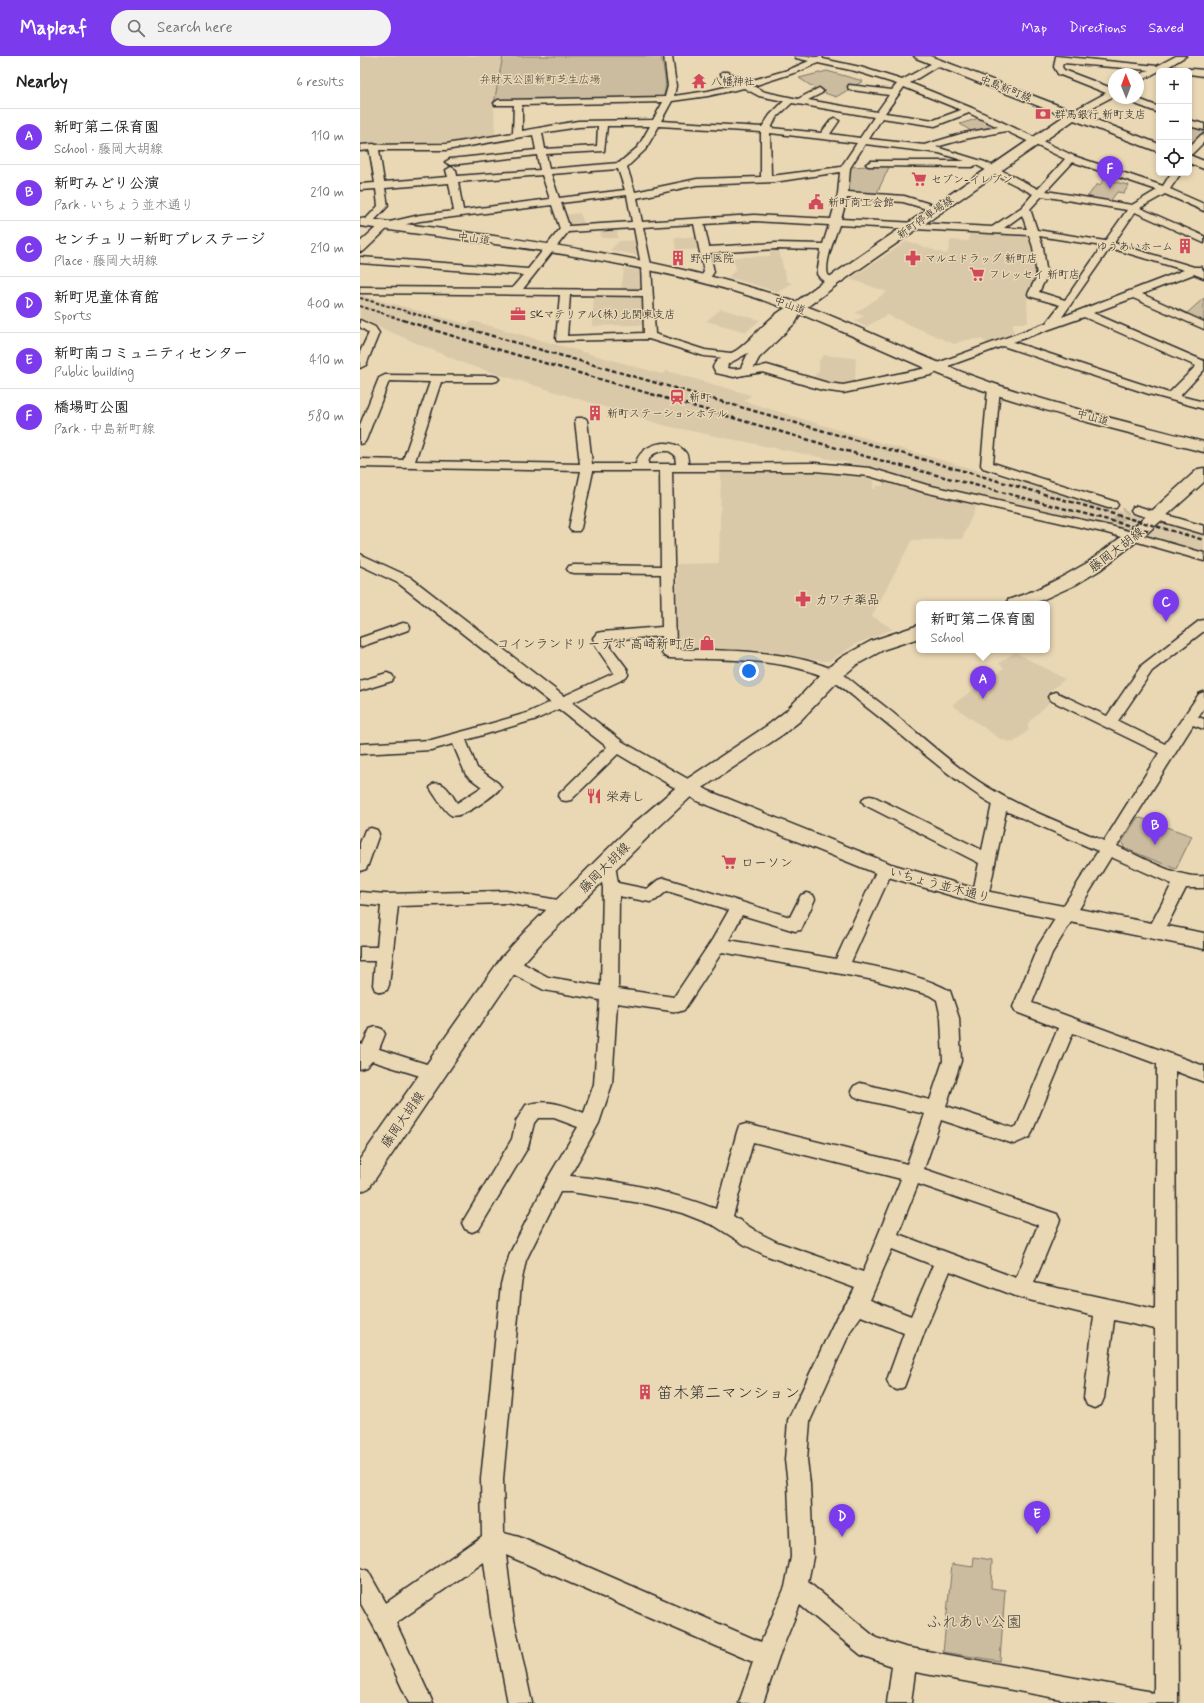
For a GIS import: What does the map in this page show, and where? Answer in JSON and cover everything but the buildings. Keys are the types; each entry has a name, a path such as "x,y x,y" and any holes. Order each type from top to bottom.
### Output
{"main road":[{"name":"中島新町線","path":"930,58 1156,147"},
{"name":"新町停車場線","path":"798,307 937,208 987,167 1036,141 1074,114"},
{"path":"1192,160 1204,165"},
{"name":"中山道","path":"364,223 549,249 646,265 704,279 798,307 936,367 994,388 1033,401 1204,447"},
{"name":"藤岡大胡線","path":"1023,601 1041,594 1084,573 1134,537 1204,473"},
{"name":"藤岡大胡線","path":"360,1180 510,964 564,907 655,816 688,788 775,730 793,716 832,675 863,652 894,638 916,632"}],"street":[{"path":"360,187 622,166 642,148 669,99 672,86 668,56"},
{"path":"800,56 815,63 857,69 902,83 969,110 1071,158 1165,190 1204,208"},
{"path":"1108,90 1061,72 1058,67 1060,58 1158,68 1182,56"},
{"path":"833,281 824,277 821,270 826,247 835,222 842,195 846,178 846,168 894,93 902,83 930,58"},
{"path":"498,103 669,99 712,94 745,86 815,63"},
{"path":"1144,76 1156,69"},
{"path":"1192,72 1204,73"},
{"path":"725,74 762,94 880,116 935,123 969,110"},
{"path":"852,87 894,93"},
{"path":"766,179 765,130 773,116 794,101 819,91"},
{"path":"1074,114 1108,95"},
{"path":"1148,106 1156,102"},
{"path":"517,135 518,103"},
{"path":"1143,104 1156,109"},
{"path":"824,136 835,121"},
{"path":"360,148 446,147 578,124 656,123 765,130 863,140 941,150 987,167 1039,193 1133,208 1204,240"},
{"path":"450,162 540,152 601,148 602,124"},
{"path":"1192,124 1204,127"},
{"path":"360,248 384,226 420,218 555,201 631,194 697,182 766,179 846,168 872,164 922,147 964,136 1008,128"},
{"path":"537,132 545,171 564,230"},
{"path":"1192,149 1204,137"},
{"path":"364,223 383,206 374,147"},
{"path":"446,147 459,213"},
{"path":"994,230 1025,209 1071,158"},
{"path":"872,164 987,167"},
{"path":"622,166 631,194 646,265 650,336"},
{"path":"1050,325 1067,304 1133,208 1165,190 1174,176"},
{"path":"842,195 904,199 937,208"},
{"path":"1025,209 1038,247 1042,276 1033,294 1067,304"},
{"path":"515,292 564,230 754,218 1032,232 1107,244 1194,270 1204,275"},
{"path":"698,221 709,272 704,279"},
{"path":"705,250 776,246 826,247"},
{"path":"360,260 530,272"},
{"path":"753,356 758,364 767,369 827,387 843,389 926,372 1204,266"},
{"path":"360,290 648,293"},
{"path":"565,292 561,339 650,336 704,352 735,356"},
{"path":"1133,294 1204,326"},
{"path":"737,373 746,370 753,356 792,319 798,307"},
{"path":"720,367 722,362 742,353 781,316 798,307"},
{"path":"1084,313 1204,364 1172,398"},
{"path":"360,323 371,329 374,333 364,349 360,365"},
{"path":"1004,342 1172,398 1204,406"},
{"path":"704,352 720,367 721,370 725,372 737,373 767,369"},
{"path":"360,440 385,378 493,378"},
{"path":"408,464 437,378"},
{"path":"994,388 987,465 1112,504"},
{"path":"575,528 587,468 581,420"},
{"path":"641,468 644,456 658,448 674,449 681,454 683,468"},
{"path":"360,463 587,468 815,467 870,472 924,488 1110,530 1204,557"},
{"path":"666,468 669,653 746,657 795,663 832,675 882,711 943,764 980,791 1000,802 1180,881 1196,883 1204,882"},
{"path":"1137,510 1204,530"},
{"name":"いちょう並木通り","path":"360,559 404,580 617,746 688,788 818,843 885,869 980,896 1066,914 1156,930 1204,941"},
{"path":"574,569 668,570"},
{"path":"1109,723 1147,668 1204,624"},
{"path":"360,643 403,627"},
{"path":"360,749 431,745 532,716 621,675 621,670 603,647 600,638 602,636 668,631"},
{"path":"360,686 387,678"},
{"path":"1055,697 1168,751"},
{"path":"1204,697 1197,722 1168,751 1044,951 1022,1007 1204,1074"},
{"path":"438,788 455,811 477,799 493,787 471,771 458,738"},
{"path":"566,796 617,746"},
{"path":"870,801 988,860"},
{"path":"980,896 1000,802"},
{"path":"360,865 371,834"},
{"path":"520,1703 502,1615 494,1542 492,1478 511,1284 517,1259 555,1184 590,1123 603,1084 609,993 611,888 607,865"},
{"path":"844,959 885,869"},
{"path":"1156,930 1180,881"},
{"path":"611,888 650,896 664,884 795,925 807,899"},
{"path":"360,898 390,900 506,896 564,907"},
{"path":"381,985 390,900"},
{"path":"510,964 544,983 560,987 609,993 678,1005 718,945 738,908"},
{"path":"718,945 874,974 934,990 944,996 950,1018 952,1061 913,1174 868,1283 857,1305 844,1322 799,1420 796,1460 799,1484 802,1557 796,1587 767,1656 751,1703"},
{"path":"360,954 385,954"},
{"path":"860,1091 935,1109 945,1114 1014,1136 1024,1131 1068,1025"},
{"path":"376,1034 363,1054 433,1073"},
{"path":"1166,1060 1166,1703"},
{"path":"472,1223 521,1141 525,1121 532,1111 540,1108 551,1109 590,1123"},
{"path":"722,1220 746,1132 913,1174 1050,1220 1021,1289"},
{"path":"555,1184 571,1184 647,1194 684,1205 722,1220 752,1239 772,1249 868,1283"},
{"path":"886,1238 945,1259 1021,1289 1105,1309 1165,1321"},
{"path":"898,1380 916,1328 945,1259"},
{"path":"857,1305 916,1328"},
{"path":"1094,1398 1105,1309"},
{"path":"382,1619 494,1542 511,1545 767,1656"},
{"path":"360,1579 382,1619 421,1703"},
{"path":"796,1587 869,1648 905,1660 1147,1703"},
{"path":"899,1703 905,1660"}],"shaded area":[{"path":"360,56 503,56 494,103 495,137 446,145 395,146 381,143 360,143"},
{"path":"580,213 585,226 571,227 565,225 563,215"},
{"path":"617,228 618,238 601,238 600,229"},
{"path":"969,231 1030,234 1035,250 1037,276 1027,293 1028,323 1013,323 1014,337 991,346 981,339 966,340 954,344 887,315 866,327 854,321 864,316 855,313 887,292 850,279 907,241 946,254 949,250 950,240 969,241"},
{"path":"697,236 700,249 676,251 674,238"},
{"path":"637,240 640,250 636,255 610,250 619,241"},
{"path":"770,248 778,248 787,281 792,283 778,292 728,277 736,269 733,257 770,256"},
{"path":"624,268 642,271 645,288 642,291 621,290"},
{"path":"360,295 468,324 473,321 662,374 667,371 751,395 744,401 882,443 1204,535 1204,553 1028,506 958,493 849,463 666,426 465,364 360,319"},
{"path":"594,295 637,295 643,298 644,325 592,326"},
{"path":"721,309 760,320 746,332 706,321"},
{"path":"824,355 856,358 855,383 837,386 811,379 819,371 819,361"},
{"path":"806,469 874,476 873,489 876,489 875,486 883,486 883,478 978,502 962,539 912,540 872,616 893,629 856,644 830,661 820,661 769,651 686,647 677,642 677,564 719,563 721,470"},
{"path":"1014,653 1017,653 1065,679 1050,691 1057,695 1028,723 1029,730 1013,743 1000,739 952,705 1004,668 999,663"}],"green space":[{"name":"弁財天公園新町芝生広場","path":"503,56 661,56 665,78 664,95 661,99 494,103"},
{"path":"827,71 863,81 836,97 819,91 799,78"},
{"path":"979,118 1000,128 974,133 960,124"},
{"path":"1192,125 1204,128 1204,134 1192,145"},
{"path":"890,165 876,195 847,194 849,167"},
{"path":"1109,172 1121,176 1114,182 1129,185 1124,193 1117,192 1109,203 1086,199 1096,185 1100,185"},
{"path":"1204,298 1204,322 1186,314"},
{"path":"1138,817 1192,836 1176,869 1124,848 1122,842"},
{"name":"ふれあい公園","path":"974,1557 992,1560 991,1588 1005,1590 1000,1661 943,1652 952,1564 973,1567"}],"tunnel":[{"path":"1107,533 1126,510"}],"railway":[{"path":"360,298 440,321"},
{"path":"360,306 406,321"},
{"path":"403,320 462,339 864,456 1150,531"},
{"path":"437,320 1204,540"}],"place":[{"name":"八幡神社","path":"699,81"},
{"name":"群馬銀行 新町支店","path":"1043,114"},
{"name":"セブン-イレブン","path":"919,179"},
{"name":"橋場町公園","path":"1110,189"},
{"name":"新町商工会館","path":"816,202"},
{"name":"ゆうあいホーム","path":"1185,246"},
{"name":"野中医院","path":"678,258"},
{"name":"マルエドラッグ 新町店","path":"913,258"},
{"name":"フレッセイ 新町店","path":"977,274"},
{"name":"SKマテリアル(株) 北関東支店","path":"518,314"},
{"name":"新町","path":"677,397"},
{"name":"新町ステーションホテル","path":"595,413"},
{"name":"カワチ薬品","path":"803,599"},
{"name":"センチュリー新町プレステージ","path":"1166,622"},
{"name":"コインランドリーデポ 高崎新町店","path":"707,643"},
{"name":"新町第二保育園","path":"983,699"},
{"name":"栄寿し","path":"594,796"},
{"name":"新町みどり公演","path":"1155,845"},
{"name":"ローソン","path":"729,862"},
{"name":"笛木第二マンション","path":"645,1392"},
{"name":"新町南コミュニティセンター","path":"1037,1534"},
{"name":"新町児童体育館","path":"842,1537"}]}
